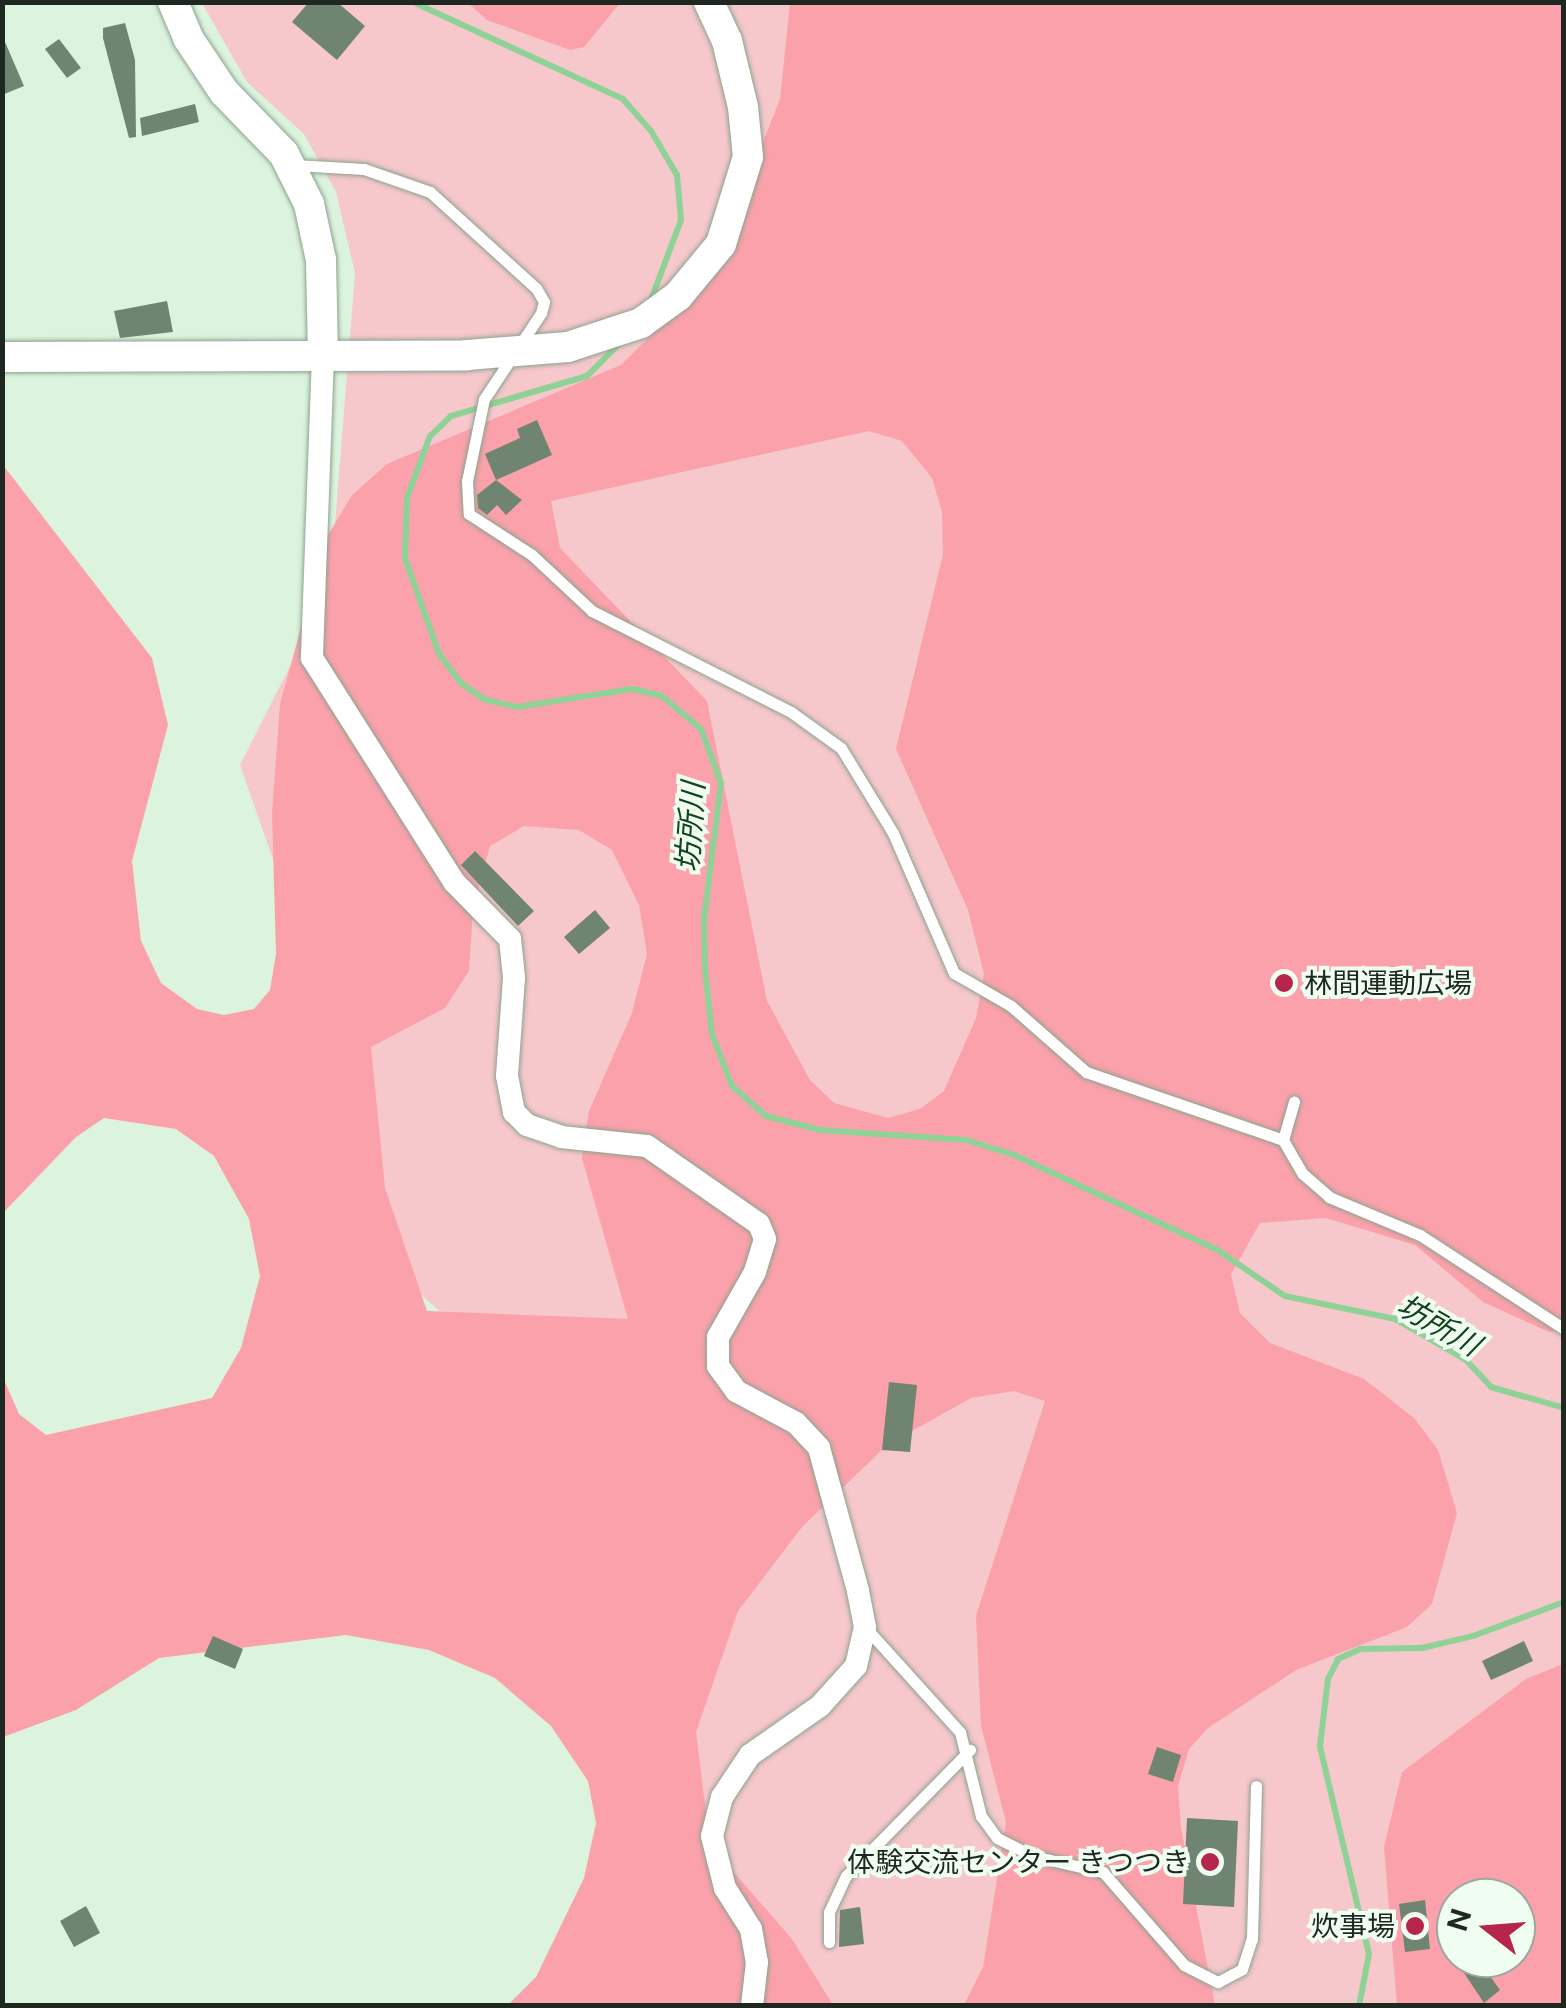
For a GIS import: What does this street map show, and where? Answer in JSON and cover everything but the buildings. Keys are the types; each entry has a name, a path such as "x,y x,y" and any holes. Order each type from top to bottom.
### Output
{"street":[{"path":"174,2 188,38 224,92 290,165 309,204 321,260 324,355 312,658 443,867 510,939 514,978 507,1076 514,1112 528,1126 561,1137 647,1146 759,1224 765,1239 756,1272 718,1337 718,1366 736,1392 796,1423 820,1448 866,1627 856,1666 841,1684 750,1755 722,1797 712,1836 725,1888 751,1929 757,1962 752,2006"},
{"path":"2,357 514,351 588,342 640,323 696,277 720,244 748,157 731,58 709,2"}],"lane":[{"path":"290,165 364,169 443,200 544,302 484,399 467,500 476,523 532,555 592,611 776,704 841,748 893,834 954,974 1012,1006 1086,1072 1283,1140 1303,1174 1328,1196 1420,1235 1564,1329"},
{"path":"1283,1140 1294,1102"},
{"path":"866,1627 954,1723 970,1750 981,1816 998,1838 1033,1856 1104,1872 1184,1965 1218,1982 1242,1969 1252,1939 1256,1786"},
{"path":"829,1942 830,1912 846,1876 970,1750"}],"shaded area":[{"path":"202,3 1563,3 1563,2005 761,2005 668,1861 498,1363 400,1276 297,928 240,765 330,587 355,273 336,192 304,134 247,82"},
{"path":"468,3 620,3 584,47 570,50 487,20"},
{"path":"790,3 1563,3 1563,1330 1549,1332 1483,1302 1415,1245 1326,1218 1260,1223 1231,1274 1240,1313 1270,1343 1364,1379 1414,1418 1438,1450 1457,1513 1432,1604 1407,1627 1296,1670 1208,1728 1189,1749 1178,1786 1181,1828 1215,2005 964,2005 983,1967 1006,1822 981,1726 976,1616 1045,1401 1014,1391 971,1398 887,1445 802,1527 738,1611 696,1732 710,1845 792,1939 833,2005 507,2006 536,1977 584,1878 596,1823 588,1781 551,1726 495,1678 429,1650 346,1635 159,1658 76,1710 3,1737 2,1375 19,1414 46,1435 212,1398 241,1348 260,1276 249,1219 214,1156 176,1129 104,1118 76,1137 3,1213 3,465 152,658 168,725 132,861 141,941 161,983 197,1009 224,1015 254,1009 270,990 276,954 272,813 280,704 325,540 352,495 387,464 621,365 710,276 780,99","holes":["869,431 902,441 932,478 942,512 943,554 896,749 968,910 984,974 976,1018 944,1091 920,1109 888,1118 834,1103 810,1080 767,1001 707,701 560,548 551,501","524,826 579,830 612,850 639,905 647,954 632,1013 589,1111 582,1158 628,1319 427,1311 385,1188 371,1047 445,1008 469,971 473,908 490,846"]},
{"path":"1563,1664 1563,2005 1397,2005 1384,1847 1402,1772 1526,1679"}],"waterway":[{"name":"坊所川","path":"413,2 623,99 651,131 677,175 681,220 651,300"},
{"name":"坊所川","path":"620,343 587,376 451,416 430,436 407,498 405,558 439,654 461,683 484,699 517,707 632,689 662,696 701,729 721,783 704,919 705,969 712,1034 732,1086 766,1116 820,1130 966,1140 1014,1155 1216,1249 1285,1296 1395,1319 1466,1360 1491,1387 1564,1408"},
{"name":"坊所川","path":"1359,2006 1369,1954 1320,1746 1328,1679 1338,1659 1360,1649 1422,1648 1473,1636 1564,1602"}],"place":[{"name":"林間運動広場","path":"1284,983"},
{"name":"体験交流センター きつつき","path":"1210,1862"},
{"name":"炊事場","path":"1415,1926"}]}
